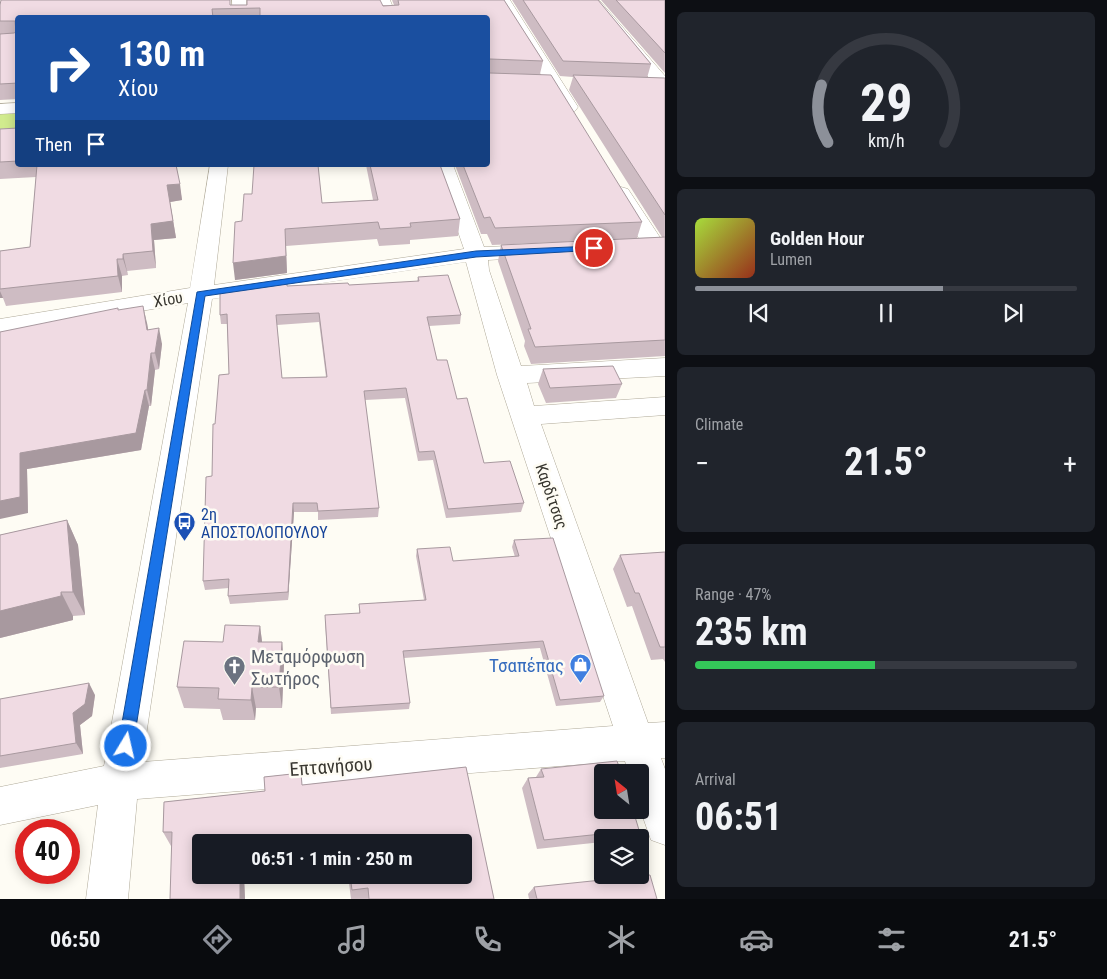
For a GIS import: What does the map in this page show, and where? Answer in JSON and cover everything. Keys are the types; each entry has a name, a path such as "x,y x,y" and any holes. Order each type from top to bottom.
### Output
{"street":[{"path":"239,0 240,15"},
{"path":"383,0 389,15"},
{"path":"503,0 579,124"},
{"path":"592,0 664,87"},
{"path":"535,82 574,84"},
{"path":"644,86 664,87"},
{"path":"0,109 15,108"},
{"path":"107,899 120,782 201,294 219,167"},
{"name":"Καρδίτσας","path":"445,167 476,254 478,270 524,416 651,742 664,826"},
{"path":"614,180 651,245"},
{"name":"Χίου","path":"0,327 201,294 476,254 555,250"},
{"path":"510,375 664,367"},
{"path":"524,416 664,406"},
{"name":"Επτανήσου","path":"0,806 120,782 651,742"}],"green space":[{"path":"15,113 15,136 0,137 0,114"}],"building":[{"path":"1,0 230,0 230,5 247,5 247,0 380,0 383,6 399,5 398,0 504,0 543,61 490,59 490,15 260,15 260,8 212,9 213,15 15,15 15,21 0,21"},
{"path":"523,0 598,0 651,64 563,61"},
{"path":"616,0 665,0 665,53"},
{"path":"14,33 15,83 0,84 0,34"},
{"path":"490,73 551,75 642,222 495,228 490,217 484,218 464,167 490,167"},
{"path":"573,75 665,78 665,215"},
{"path":"15,128 15,161 0,162 0,129"},
{"path":"37,167 176,167 180,184 167,185 173,221 151,224 153,251 123,254 123,259 117,259 118,276 0,289 0,251 30,247"},
{"path":"254,167 318,167 322,203 378,200 370,167 441,167 460,219 410,223 411,227 380,229 378,222 285,229 286,256 233,263 235,222 242,221 244,194 252,194"},
{"path":"665,237 665,340 535,347 528,329 531,329 501,245"},
{"path":"448,275 461,315 427,317 437,360 447,360 457,399 467,398 484,463 510,461 524,503 448,509 434,451 419,452 406,388 364,391 379,508 318,511 317,503 293,503 288,592 228,596 229,579 203,581 206,477 212,476 213,424 215,424 219,375 229,374 227,314 220,315 220,291 287,281 287,286 348,283 349,285 419,281 418,277","holes":["319,313 327,377 282,378 276,315"]},
{"path":"143,306 147,330 159,328 155,353 151,353 147,390 145,390 136,433 20,453 20,497 0,501 0,332 118,308 118,310"},
{"path":"613,366 622,384 550,388 543,369"},
{"path":"67,520 73,592 61,592 61,596 0,611 0,535"},
{"path":"553,538 604,696 560,700 543,641 403,651 410,703 331,708 325,615 360,613 359,604 426,600 417,549 450,547 453,561 519,556 514,540"},
{"path":"665,552 665,647 660,647 639,593 635,593 620,555"},
{"path":"225,625 260,626 258,642 282,642 279,687 252,687 251,700 218,699 219,688 177,687 184,641 223,642"},
{"path":"89,683 85,704 73,713 76,743 0,756 0,699"},
{"path":"617,761 618,764 594,764 594,819 636,819 639,829 594,829 594,835 544,840 528,778 544,777 541,769"},
{"path":"466,767 494,899 369,899 368,888 352,890 351,884 472,884 472,834 192,834 192,884 240,884 240,899 170,899 172,832 163,832 164,802 265,791 264,777 301,773 302,785"},
{"path":"649,875 657,899 537,899 534,887 594,881 594,884 649,884"}],"place":[{"name":"2η ΑΠΟΣΤΟΛΟΠΟΥΛΟΥ","path":"185,542"},
{"name":"Τσαπέπας","path":"580,684"},
{"name":"Μεταμόρφωση Σωτήρος","path":"235,686"}],"route":[{"path":"126,746 201,294 476,254 594,248"}]}
